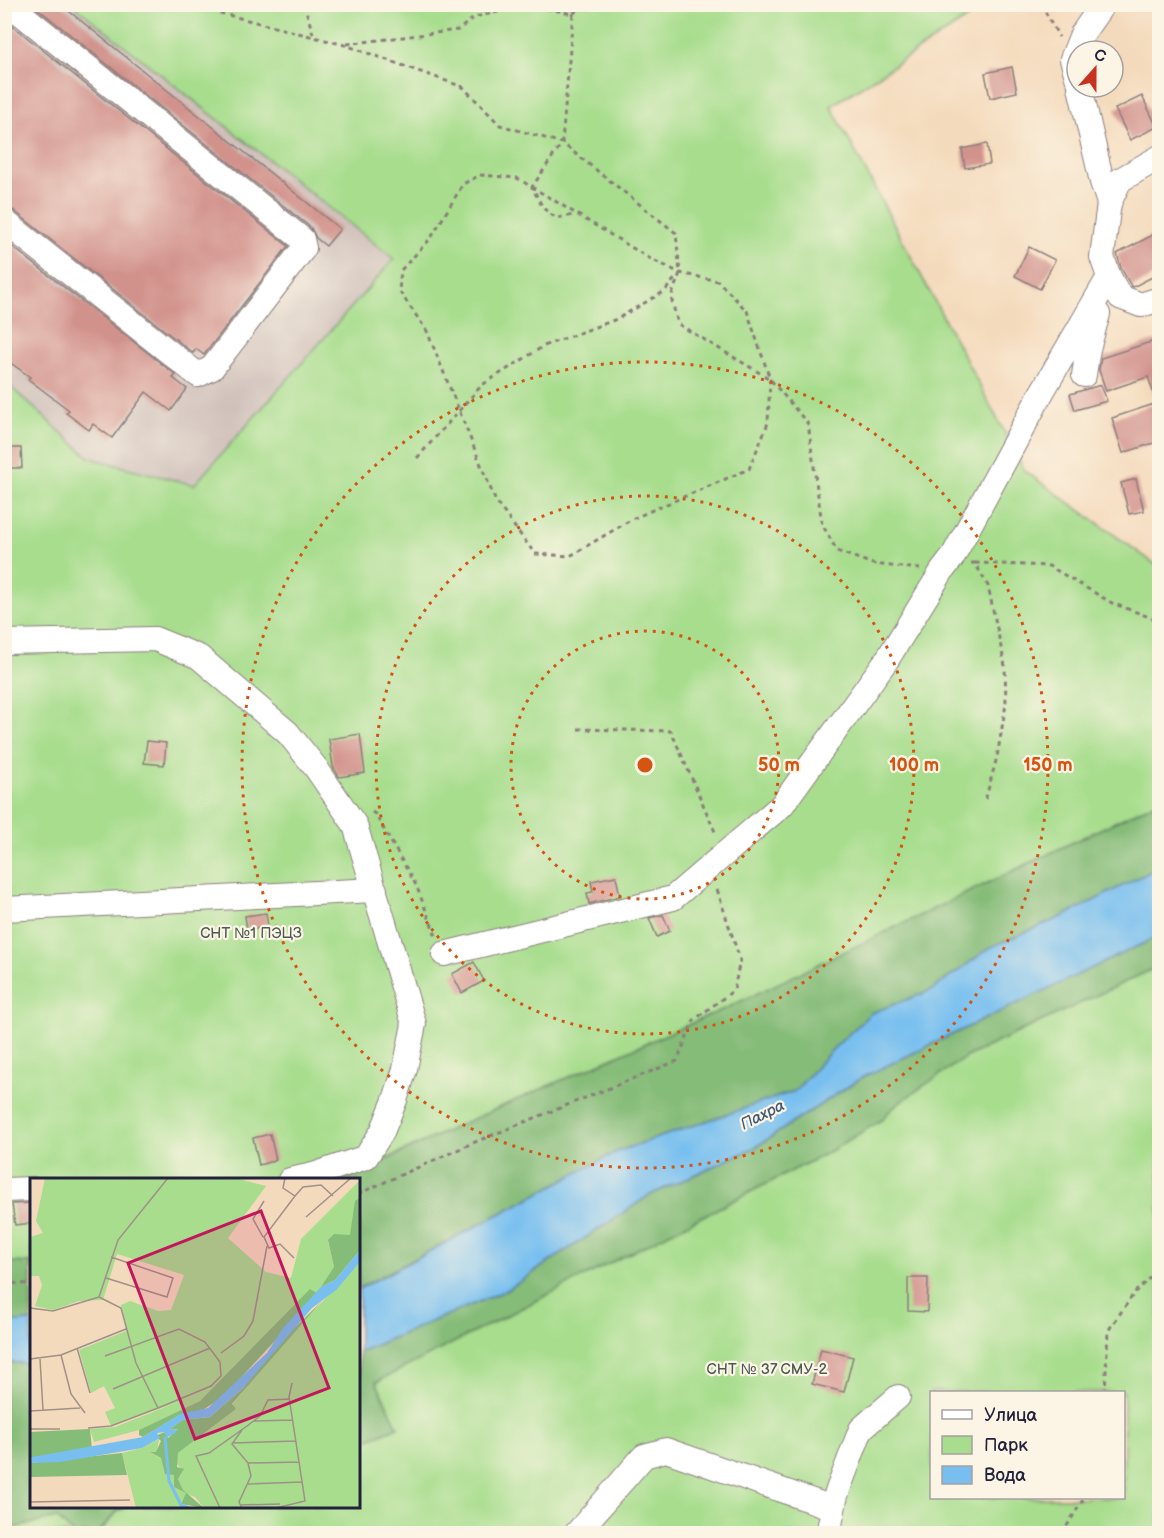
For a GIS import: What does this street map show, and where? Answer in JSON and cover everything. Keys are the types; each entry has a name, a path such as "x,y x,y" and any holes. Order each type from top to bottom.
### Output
{"street":[{"path":"4,220 198,375 212,368 303,248 302,239 9,4"},
{"path":"1081,39 1103,4"},
{"path":"1084,99 1102,182 1109,203"},
{"path":"1160,157 1120,180 1109,203 1102,256 1109,277 1120,297 1141,305 1160,299"},
{"path":"1084,375 1088,349 1109,277"},
{"path":"444,954 673,898 782,805 956,564 1042,392 1109,277"},
{"path":"4,642 155,639 199,657 288,734 356,825 414,1024 405,1069 382,1132 366,1157 313,1175 296,1178"},
{"path":"4,909 375,890"},
{"path":"4,1190 30,1189"},
{"path":"828,1533 836,1495 861,1429 898,1398"},
{"path":"576,1533 644,1456 666,1450 833,1508"}],"path":[{"path":"185,4 345,45 463,87 500,125 562,143 676,233 680,273 670,297 678,324 770,379 808,424 822,524 837,550 873,564 1049,567 1112,603 1160,621"},
{"path":"304,4 314,37"},
{"path":"532,187 562,143 573,14 583,4"},
{"path":"1041,4 1065,51"},
{"path":"345,45 458,30 474,17 529,5 573,14"},
{"path":"480,175 517,177 532,187 649,258 680,273 718,281 747,310 770,379 768,423 749,469 634,518 570,556 535,554 496,502 427,331 399,291 400,270 431,238 463,184 480,175"},
{"path":"532,187 543,208 556,218 575,215"},
{"path":"417,458 482,385 544,346 617,319 665,291 680,273"},
{"path":"956,564 988,586 1005,666 1006,704 997,757 985,801"},
{"path":"360,1193 475,1143 677,1061 694,1020 734,990 740,960 718,861 671,731 578,729"},
{"path":"349,814 362,807 375,814 416,885 433,932 444,954"},
{"path":"1105,1391 1108,1331 1135,1292 1160,1268"},
{"path":"4,1283 30,1284"},
{"path":"1062,1533 1083,1499"}],"shaded area":[{"path":"5,5 73,5 394,259 194,485 90,458 5,382"}],"green space":[{"name":"СНТ №1 ПЭЦЗ","path":"73,5 988,5 831,106 1025,471 1159,567 1159,801 733,1005 464,1123 346,1178 30,1178 30,1263 5,1262 5,382 90,458 194,485 394,259"},
{"path":"1159,801 1159,867 1064,916 991,947 932,990 871,1013 832,1050 795,1091 616,1152 360,1287 360,1178 348,1178 464,1123 733,1005"},
{"path":"1159,936 1159,966 966,1057 897,1104 880,1121 829,1152 376,1382 398,1427 360,1443 360,1352 507,1290 650,1195 754,1148 861,1078"},
{"name":"СНТ № 37 СМУ-2","path":"1159,966 1159,1533 99,1534 118,1511 125,1508 360,1508 360,1443 398,1427 376,1382 829,1152 879,1121 897,1104 966,1057"},
{"path":"5,1262 30,1263 30,1321 5,1323"},
{"path":"4,1362 30,1364 30,1508 124,1508 117,1511 98,1533 73,1533 56,1518 13,1528 5,1533"},
{"path":"56,1518 73,1533 6,1534 13,1528"}],"water":[{"name":"Пахра","path":"1159,867 1159,936 861,1078 754,1148 650,1195 507,1290 360,1352 360,1288 616,1152 795,1091 832,1050 871,1013 932,990 991,947 1064,916"},
{"path":"30,1321 30,1364 5,1362 5,1323"}],"building":[{"path":"32,4 60,4 340,229 326,246 316,238 311,228"},
{"path":"4,19 288,246 204,355 196,349 193,353 13,210 4,207"},
{"path":"1012,67 1017,92 990,98 985,73"},
{"path":"1142,96 1157,127 1130,140 1115,109"},
{"path":"987,144 990,164 965,168 962,149"},
{"path":"1160,231 1160,273 1131,286 1121,268 1117,254"},
{"path":"4,240 176,375 173,378 187,389 171,411 146,392 112,438 93,424 89,430 66,413 69,410 4,358"},
{"path":"1029,247 1055,260 1040,289 1015,276"},
{"path":"1160,339 1160,441 1123,453 1112,418 1157,403 1148,377 1106,391 1099,370 1101,358"},
{"path":"1101,385 1107,401 1075,410 1070,394"},
{"path":"4,448 21,448 22,468 4,468"},
{"path":"1136,479 1144,511 1129,514 1121,483"},
{"path":"360,734 365,773 339,777 333,767 329,739"},
{"path":"147,741 166,743 164,765 144,763"},
{"path":"616,876 620,896 589,904 587,893 593,892 591,881"},
{"path":"266,913 268,927 247,930 245,916"},
{"path":"663,915 670,931 657,937 649,918"},
{"path":"474,962 484,981 462,993 452,974"},
{"path":"270,1134 276,1160 259,1165 253,1138"},
{"path":"30,1203 30,1223 15,1225 12,1204"},
{"path":"908,1278 928,1278 927,1312 908,1311"},
{"path":"821,1349 853,1357 844,1392 812,1384"}]}
